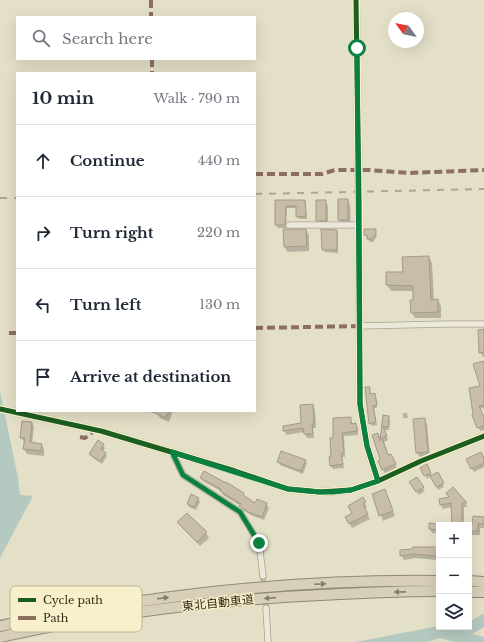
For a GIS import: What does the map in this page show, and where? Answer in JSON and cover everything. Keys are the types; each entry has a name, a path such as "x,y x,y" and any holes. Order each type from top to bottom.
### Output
{"highway":[{"name":"東北自動車道","path":"142,600 203,593 351,582 436,581"},
{"path":"472,581 484,582"},
{"name":"東北自動車道","path":"142,611 274,597 351,593 436,592"},
{"path":"472,592 484,592"},
{"name":"東北自動車道","path":"0,626 10,624"},
{"name":"東北自動車道","path":"0,637 22,632"}],"street":[{"path":"356,0 360,404 367,446 378,481"},
{"path":"290,226 359,225"},
{"path":"360,326 484,324"},
{"path":"0,409 101,431 288,489 320,492 351,490 378,481 421,461 484,436"},
{"path":"172,452 183,475 240,512 259,543 263,576"},
{"path":"266,608 268,642"}],"shaded area":[{"path":"0,391 18,478 20,495 33,496 0,558"},
{"path":"417,631 436,640 425,642 355,642"}],"building":[{"path":"338,199 348,199 348,220 338,220"},
{"path":"275,200 305,200 306,216 296,217 296,206 286,206 285,225 275,225"},
{"path":"316,200 326,200 326,221 316,221"},
{"path":"283,229 306,229 307,246 284,247"},
{"path":"321,229 337,230 337,250 322,250"},
{"path":"364,229 376,229 376,233 372,239 367,239 367,235 364,235"},
{"path":"429,256 431,300 438,299 438,312 411,313 410,300 413,300 413,286 386,285 386,272 403,272 402,257"},
{"path":"484,329 484,352 479,353 478,330"},
{"path":"483,361 484,405 479,406 484,417 484,426 477,428 472,415 469,388 480,386 473,364"},
{"path":"365,387 370,387 370,394 375,393 377,405 373,406 376,422 369,424"},
{"path":"313,404 313,434 304,434 303,428 283,431 283,426 301,423 300,405"},
{"path":"152,412 169,412 166,418"},
{"path":"383,415 389,416 388,427 383,426 387,436 382,438 388,455 391,454 396,464 382,470 378,461 380,459 372,435 378,433 380,441"},
{"path":"351,417 351,424 356,423 357,431 342,433 344,453 341,454 343,464 330,466 330,438 333,438 333,418"},
{"path":"425,418 428,452 416,453 413,419"},
{"path":"22,421 32,422 30,442 42,444 41,451 23,449 25,438 20,438"},
{"path":"98,440 104,444 101,449 106,453 100,461 89,454"},
{"path":"281,451 306,460 301,471 277,462"},
{"path":"481,452 484,458 484,463 471,469 466,459"},
{"path":"427,464 431,473 424,476 420,468"},
{"path":"204,471 244,493 243,495 255,503 257,499 267,503 262,517 248,512 239,506 241,504 220,491 221,489 200,478"},
{"path":"438,472 444,483 436,487 430,476"},
{"path":"417,477 424,487 416,492 409,482"},
{"path":"453,487 467,503 462,503 462,522 452,522 451,503 440,505 439,499 449,497 446,493"},
{"path":"385,489 393,511 379,516 372,494"},
{"path":"191,494 199,498 194,507 187,504"},
{"path":"363,497 366,502 363,504 368,514 349,524 345,517 352,513 348,506"},
{"path":"187,513 207,532 197,542 177,522"},
{"path":"473,516 484,517 484,524 478,524 478,531 472,531"},
{"path":"429,523 436,524 436,530 429,529"},
{"path":"413,547 436,547 436,556 412,554 400,556 400,550 412,549"}],"waterway":[{"path":"458,636 484,620"},
{"path":"388,642 440,632 480,642"}],"tunnel":[{"path":"263,576 266,608"}],"railway":[{"path":"256,194 484,189"},
{"path":"0,198 16,198"}],"marked path":[{"path":"151,0 151,16"},
{"path":"152,60 152,72"},
{"path":"256,174 322,174 335,170 369,170 408,173 484,170"},
{"path":"256,328 359,326"},
{"path":"9,333 16,333"},
{"path":"80,437 85,438 95,430"}],"cycle path":[{"path":"356,0 360,404 367,446 378,481"},
{"path":"0,409 101,431 235,471 288,489 320,492 351,490 378,481 421,461 484,436"}],"route":[{"path":"259,543 240,512 183,475 172,452 288,489 333,492 351,490 378,481 367,446 360,404 357,48"}]}
